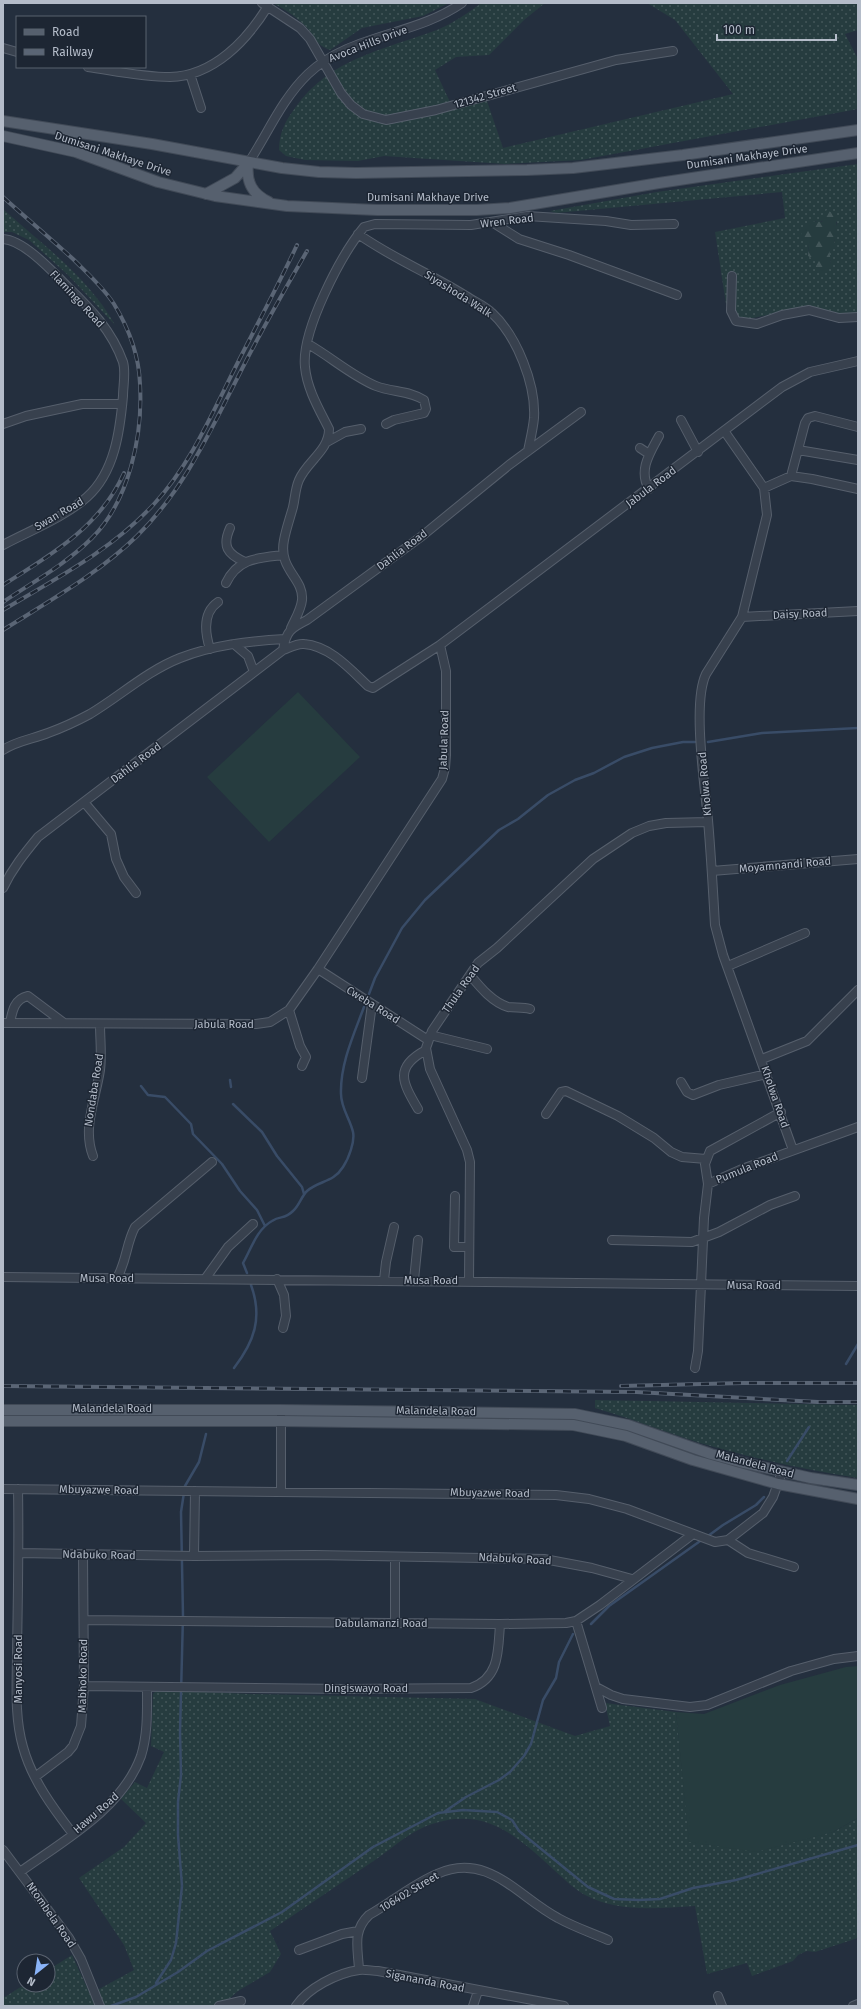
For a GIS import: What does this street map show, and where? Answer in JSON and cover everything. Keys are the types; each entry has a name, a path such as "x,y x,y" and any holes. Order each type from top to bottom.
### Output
{"main road":[{"name":"Dumisani Makhaye Drive","path":"3,120 152,144 300,171 349,173 547,170 683,155 858,130"},
{"name":"Dumisani Makhaye Drive","path":"3,136 76,152 158,182 206,194 300,207 377,210 477,210 510,208 659,183 858,153"},
{"path":"206,194 235,178 249,162"},
{"path":"249,162 247,174 249,182 260,197 273,204"},
{"name":"Malandela Road","path":"3,1410 282,1410 562,1413 582,1415 628,1425 711,1454 782,1472 858,1485"},
{"name":"Malandela Road","path":"3,1421 282,1421 544,1424 580,1426 626,1436 693,1460 778,1484 858,1499"}],"street":[{"name":"Avoca Hills Drive","path":"249,162 265,138 284,102 301,81 323,61 365,42 435,19 462,3"},
{"name":"121342 Street","path":"265,4 300,28 323,61 341,93 351,105 363,114 386,120 436,110 616,60 673,51"},
{"path":"95,68 151,76 171,77 190,74 220,60 236,47 258,23 265,4"},
{"path":"3,48 16,52"},
{"path":"190,74 201,108"},
{"name":"Wren Road","path":"358,234 364,227 375,224 465,225 527,216 606,221 631,226 674,224"},
{"path":"492,222 519,239 562,252 678,295"},
{"path":"327,442 330,429 307,380 304,356 314,320 331,278 358,234"},
{"name":"Siyashoda Walk","path":"358,234 492,312 501,323 525,367 530,386 534,406 534,419 528,451"},
{"name":"Flamingo Road","path":"3,239 18,243 52,271 102,322 115,345 123,364 122,404"},
{"path":"732,276 731,312 736,321 757,324 782,315 809,310 839,318 858,317"},
{"path":"308,344 375,386 391,391 419,396 424,400 426,409 424,413 394,420 386,424"},
{"name":"Jabula Road","path":"6,1023 256,1024 270,1022 288,1010 318,969 442,779 446,755 446,671 440,645 795,380 810,372 858,361"},
{"path":"3,424 26,416 82,404 122,404"},
{"name":"Swan Road","path":"3,545 70,510 88,496 101,479 111,460 116,444 122,404"},
{"name":"Dahlia Road","path":"291,628 307,620 422,536 528,451 581,412"},
{"path":"791,476 805,423 808,418 815,416 858,427"},
{"path":"681,420 698,452"},
{"path":"283,650 285,639 300,608 302,598 283,555 284,539 298,482 312,460 327,442 345,432 361,429"},
{"name":"Kholwa Road","path":"725,432 764,488 767,515 742,617 706,674 701,688 700,728 715,924 719,941 781,1112 793,1150"},
{"path":"649,489 645,481 645,466 649,454 659,436"},
{"path":"640,448 649,454"},
{"path":"798,450 858,460"},
{"path":"764,488 791,476 812,478 858,490"},
{"path":"230,528 225,539 227,548 237,558 245,562"},
{"path":"226,583 234,569 245,562 283,555"},
{"path":"210,649 205,626 212,608 218,602"},
{"name":"Daisy Road","path":"742,617 858,611"},
{"path":"3,750 17,743 48,733 89,714 120,692 180,658 234,644 285,639"},
{"path":"234,644 248,656 254,672"},
{"name":"Dahlia Road","path":"3,888 17,862 38,837 283,650 298,644 304,644 318,649 341,661 368,686 373,688 440,645"},
{"path":"84,802 111,834 116,859 124,877 136,893"},
{"name":"Thula Road","path":"469,1281 470,1162 467,1150 430,1069 426,1050 429,1038 478,963 497,948 593,859 632,833 649,826 666,823 708,822"},
{"name":"Moyamnandi Road","path":"712,871 858,859"},
{"path":"728,966 805,933"},
{"name":"Cweba Road","path":"318,969 372,1004 429,1038 487,1049"},
{"path":"470,975 486,993 502,1004 511,1007 530,1009"},
{"path":"762,1059 807,1041 858,990"},
{"path":"6,1023 18,1001 28,996 64,1023"},
{"path":"362,1078 372,1004"},
{"path":"288,1010 300,1046 306,1057 302,1066"},
{"name":"Nondaba Road","path":"93,1156 89,1145 88,1132 100,1070 100,1024"},
{"path":"418,1109 403,1082 404,1072 409,1061 426,1050"},
{"path":"682,1082 687,1092 693,1095 720,1085 767,1074"},
{"path":"546,1114 561,1092 566,1091 611,1112 654,1138 671,1152 682,1157 706,1159"},
{"path":"708,1184 705,1164 710,1151 781,1112"},
{"name":"Pumula Road","path":"695,1368 698,1352 708,1184 742,1169 858,1127"},
{"path":"117,1278 124,1265 131,1236 135,1227 212,1162"},
{"path":"455,1196 454,1247 469,1247"},
{"path":"612,1240 692,1242 719,1232 770,1205 794,1196"},
{"path":"206,1279 228,1247 253,1224"},
{"path":"384,1280 386,1262 394,1227"},
{"path":"414,1280 418,1240"},
{"name":"Musa Road","path":"3,1278 414,1280 858,1286"},
{"path":"277,1279 284,1295 286,1316 283,1328"},
{"path":"281,1492 282,1410"},
{"path":"692,1534 715,1542 728,1540 763,1513 773,1497 782,1472"},
{"name":"Mbuyazwe Road","path":"3,1489 556,1495 588,1499 627,1509 692,1534"},
{"name":"Manyosi Road","path":"18,1489 20,1553 17,1688 18,1725 23,1749 35,1777 72,1834"},
{"path":"187,1491 191,1556"},
{"name":"Dabulamanzi Road","path":"84,1620 557,1624 576,1621 600,1605 692,1534"},
{"path":"728,1540 748,1553 794,1567"},
{"name":"Ndabuko Road","path":"20,1553 178,1556 314,1555 544,1559 592,1568 632,1579"},
{"name":"Mabhoko Road","path":"35,1777 58,1761 73,1746 81,1726 84,1686 83,1555"},
{"path":"395,1557 395,1622"},
{"path":"576,1621 602,1708"},
{"name":"Dingiswayo Road","path":"147,1687 471,1688 486,1680 494,1669 498,1656 500,1624"},
{"path":"596,1687 611,1695 623,1699 690,1707 707,1705 790,1671 834,1659 858,1656"},
{"path":"84,1686 147,1687"},
{"name":"Hawu Road","path":"20,1872 110,1804 120,1793 136,1768 141,1755 146,1731 147,1687"},
{"name":"Ntombela Road","path":"3,1850 69,1938 81,1959 100,2006"},
{"name":"106402 Street","path":"358,1930 363,1921 369,1915 432,1876 450,1869 468,1867 494,1874 558,1918 608,1940"},
{"path":"299,1950 342,1934 358,1930 359,1970"},
{"name":"Sigananda Road","path":"296,2006 305,1994 315,1986 359,1970 564,2006"},
{"path":"473,2006 478,1991"},
{"path":"718,1996 722,2006"},
{"path":"219,2006 241,2000"},
{"path":"853,2006 858,2004"}],"green space":[{"path":"273,3 449,3 423,16 362,28 330,50 319,44 308,29 296,18"},
{"path":"481,3 545,3 524,20 489,55 456,57 435,70 450,102 487,101 503,148 733,94 675,20 647,3 858,3 858,30 845,34 858,59 858,109 581,160 505,164 384,156 358,161 305,160 286,156 279,150 281,133 288,118 309,91 324,78 359,58 437,30 460,18"},
{"path":"858,164 858,314 839,314 812,307 813,306 748,319 739,318 726,304 715,232 785,218 782,192 556,213 550,211 657,192","holes":["823,220 837,222 834,235 835,241 828,248 831,264 808,256 809,244 815,221 819,223"]},
{"path":"3,209 79,277 104,308 115,325 68,275 29,240 12,232 3,232"},
{"path":"827,210 836,215 836,226 834,247 829,248 831,264 829,269 823,272 816,269 815,260 808,256 809,244 801,235 802,229 809,221 822,222 823,213"},
{"path":"298,692 360,757 269,842 207,777"},
{"path":"595,1400 858,1405 858,1478 778,1463 700,1443 595,1408"},
{"path":"858,1666 858,1818 833,1832 756,1852 689,1842 676,1712 704,1714 780,1685 846,1667"},
{"path":"157,1690 249,1694 475,1699 575,1736 610,1726 605,1703 676,1712 690,1842 833,1832 858,1818 858,1938 815,1952 807,1951 798,1955 793,1961 752,1976 747,1963 707,1974 695,1906 639,1908 611,1905 598,1901 577,1890 527,1846 500,1828 485,1822 469,1819 451,1819 432,1824 411,1834 270,1931 281,1954 270,1972 238,1991 221,2006 3,2006 3,1998 16,1990 16,1993 56,1993 56,1965 72,1955 90,1994 134,1970 124,1945 79,1878 124,1847 146,1823 121,1799 135,1782 147,1788 164,1752 151,1746 153,1694"}],"waterway":[{"path":"708,742 762,733 858,728"},
{"path":"369,994 375,978 402,928 425,900 499,830 518,819 548,795 575,780 594,773 624,757 652,748 683,742 695,742"},
{"path":"247,1273 243,1263 262,1229 275,1219 285,1217 290,1214 297,1207 307,1191 312,1187 335,1176 343,1167 351,1150 353,1132 342,1104 341,1083 348,1049 364,1007"},
{"path":"230,1080 231,1087"},
{"path":"141,1086 148,1095 165,1097 191,1124 193,1134 222,1164 240,1191 257,1210 265,1226"},
{"path":"233,1104 262,1132 277,1156 302,1187 304,1194"},
{"path":"234,1368 247,1349 254,1329 256,1308 255,1297 251,1285"},
{"path":"846,1364 858,1344"},
{"path":"787,1461 809,1427"},
{"path":"156,1983 171,1960 176,1943 182,1886 178,1835 178,1802 181,1775 180,1732 183,1616 181,1512 185,1486 199,1462 206,1434"},
{"path":"708,1536 756,1505 764,1497"},
{"path":"591,1624 609,1606 703,1539"},
{"path":"444,1812 466,1797 499,1780 510,1772 524,1756 531,1744 543,1700 556,1678 559,1662 573,1634"},
{"path":"111,2006 136,1997 178,1972 207,1951 282,1912 373,1847 438,1813 463,1810 497,1812 512,1820 519,1831 588,1887 614,1899 660,1899 693,1888 736,1880 858,1845"}],"railway":[{"path":"3,197 73,259 110,298 124,322 132,342 140,384 139,425 136,446 131,467 116,506 105,523 82,547 49,572 3,602"},
{"path":"3,610 63,575 101,550 120,536 154,504 178,474 198,441 297,245"},
{"path":"3,630 90,575 122,550 154,517 184,477 197,455 259,336 307,251"},
{"path":"3,585 56,551 88,524 102,509 114,492 124,473"},
{"path":"621,1386 743,1383 858,1383"},
{"path":"3,1386 636,1392 818,1402 858,1402"}]}
